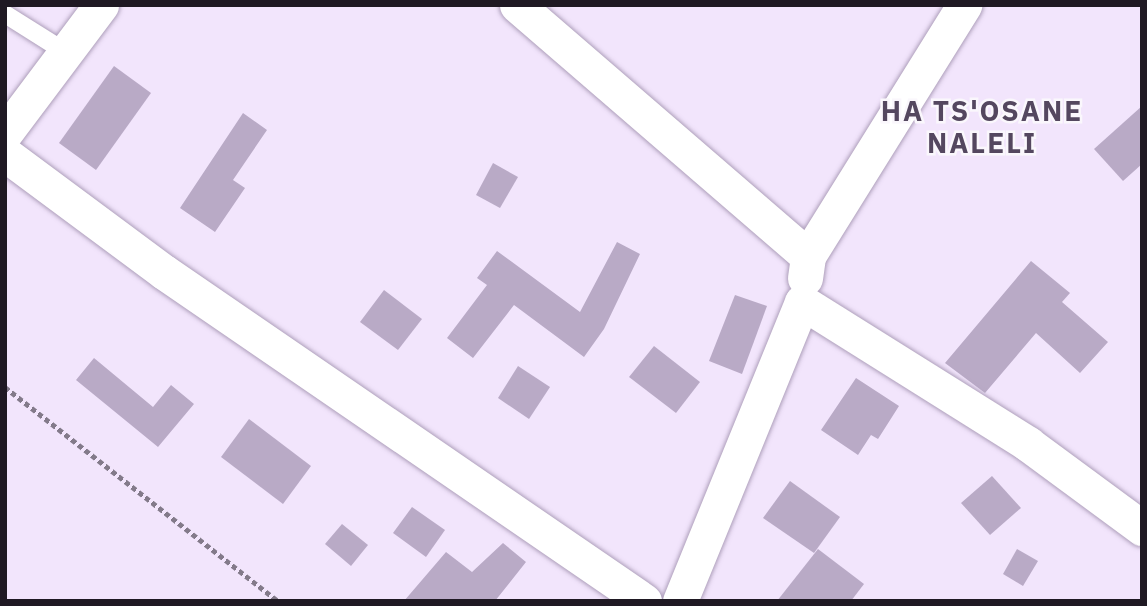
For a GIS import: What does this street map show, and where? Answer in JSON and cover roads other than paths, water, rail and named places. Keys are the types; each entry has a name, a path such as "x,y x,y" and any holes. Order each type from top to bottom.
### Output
{"street":[{"path":"5,133 101,5"},
{"path":"517,5 808,256"},
{"path":"680,601 802,302 808,256 964,5"},
{"path":"5,154 164,272 644,601"},
{"path":"802,302 1016,437 1142,528"}],"lane":[{"path":"5,14 67,53"}],"district":[{"name":"HA TS'OSANE NALELI","path":"982,127"}]}
